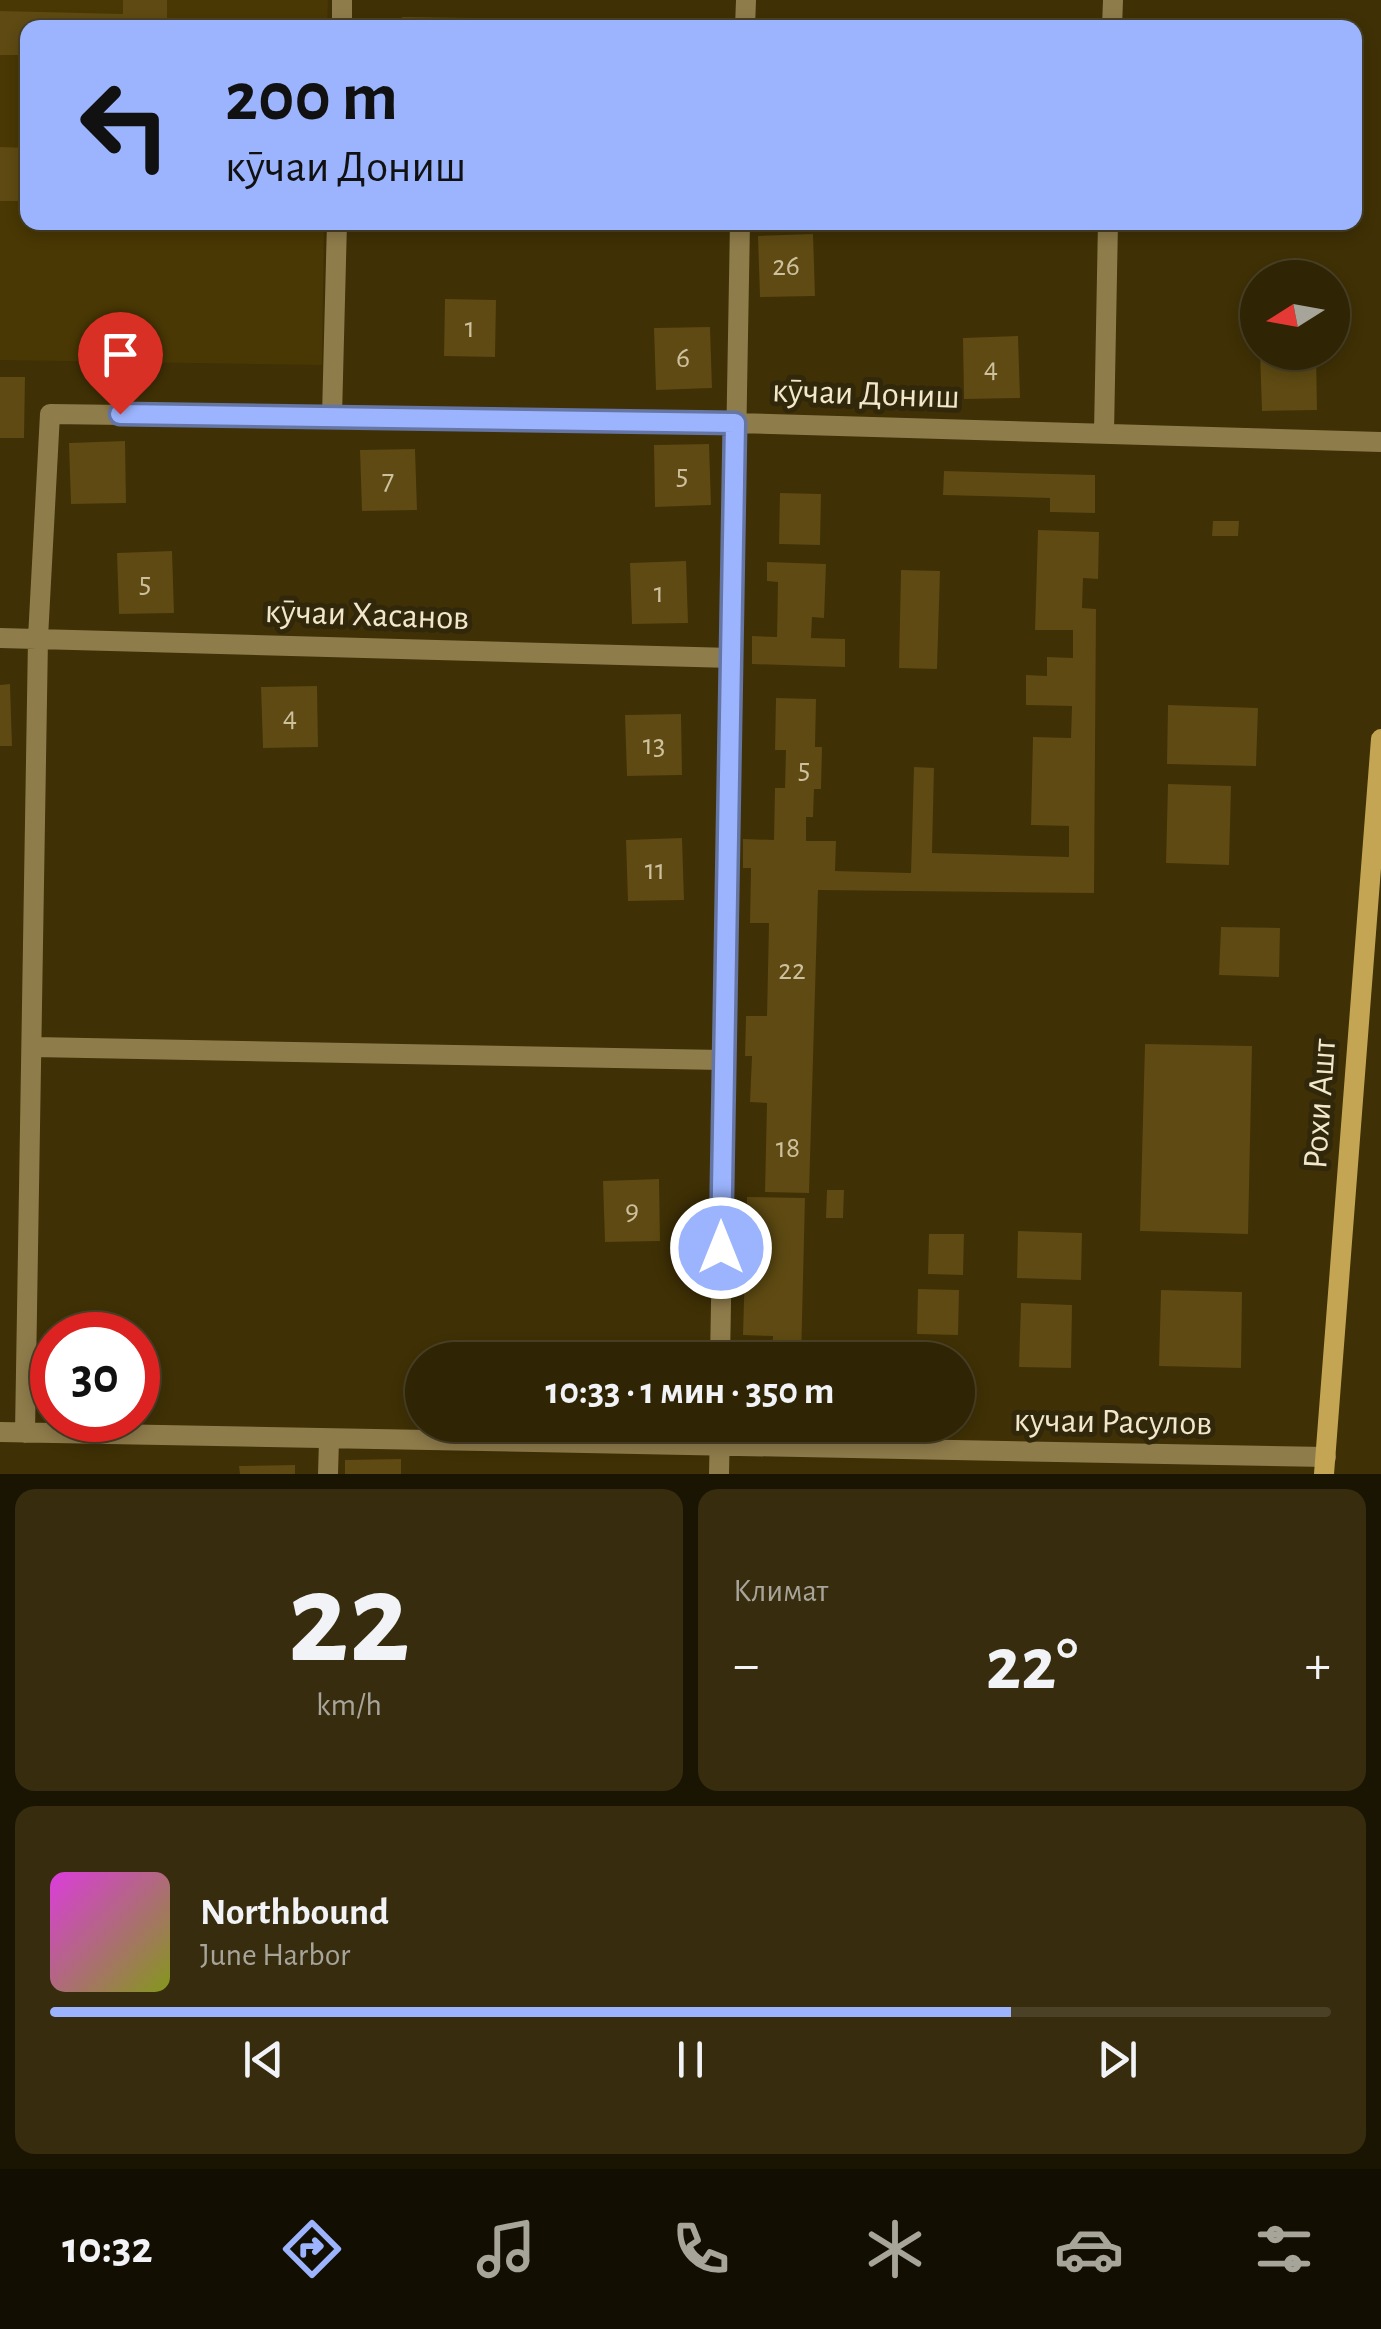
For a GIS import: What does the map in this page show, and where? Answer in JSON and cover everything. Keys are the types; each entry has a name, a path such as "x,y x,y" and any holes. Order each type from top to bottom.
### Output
{"main road":[{"name":"Рохи Ашт","path":"1325,1466 1381,739"}],"street":[{"path":"332,416 337,230"},
{"path":"720,1342 722,1060 740,230"},
{"path":"1104,434 1108,230"},
{"name":"кӯчаи Дониш","path":"38,638 50,414 735,423 1381,442"},
{"name":"кӯчаи Хасанов","path":"0,638 732,658"},
{"path":"24,1433 34,1047 38,638"},
{"path":"34,1047 722,1060"},
{"name":"кучаи Расулов","path":"0,1432 720,1448 1129,1464 1325,1466"},
{"path":"328,1474 329,1440"},
{"path":"720,1442 720,1474"}],"shaded area":[{"path":"0,0 328,0 327,20 20,20 20,230 324,230 322,365 0,360"}],"building":[{"path":"123,0 167,0 167,20 20,20 20,55 0,55 0,11 123,14"},
{"path":"402,17 471,18 471,20"},
{"path":"0,147 20,148 20,201 0,201"},
{"path":"813,234 815,296 760,297 758,236"},
{"path":"445,299 496,300 495,357 444,356"},
{"path":"710,327 712,388 656,390 654,328"},
{"path":"1018,336 1020,398 964,399 963,338"},
{"path":"1261,370 1316,370 1317,410 1262,411"},
{"path":"0,377 25,377 24,438 0,438"},
{"path":"125,441 126,503 71,504 69,443"},
{"path":"709,444 711,505 655,507 654,445"},
{"path":"415,449 417,510 362,511 360,450"},
{"path":"944,471 1095,475 1095,513 1050,512 1050,498 943,495"},
{"path":"780,493 821,494 820,545 779,544"},
{"path":"1213,521 1239,521 1238,536 1212,536"},
{"path":"1038,530 1099,532 1098,579 1083,578 1082,608 1096,609 1094,893 818,890 809,1193 765,1192 767,1103 750,1102 752,1056 745,1056 746,1016 767,1016 769,923 750,923 751,868 743,868 743,839 774,840 775,788 785,788 786,750 775,750 776,698 816,699 815,747 822,747 821,789 814,789 813,817 806,817 806,841 836,841 835,871 911,873 914,767 934,768 932,853 1069,857 1069,826 1031,825 1033,737 1071,738 1072,706 1026,705 1026,675 1047,676 1047,657 1073,658 1073,630 1035,630"},
{"path":"172,551 174,613 119,614 117,553"},
{"path":"686,561 688,623 632,624 630,563"},
{"path":"767,562 826,564 824,618 812,617 811,638 845,639 845,667 752,664 752,636 777,637 778,582 767,581"},
{"path":"901,570 940,571 937,669 899,668"},
{"path":"10,684 12,746 0,746 0,685"},
{"path":"317,686 318,747 263,748 261,687"},
{"path":"1168,705 1258,708 1256,766 1167,764"},
{"path":"681,714 682,775 627,776 625,715"},
{"path":"1168,784 1231,786 1229,865 1166,863"},
{"path":"682,838 684,900 628,901 626,840"},
{"path":"1221,927 1280,928 1279,977 1219,975"},
{"path":"1145,1044 1252,1046 1248,1234 1140,1231"},
{"path":"659,1179 660,1241 605,1242 603,1181"},
{"path":"827,1190 844,1190 843,1218 826,1218"},
{"path":"747,1197 805,1198 801,1342 773,1342 773,1336 743,1335"},
{"path":"1018,1231 1082,1233 1081,1280 1017,1278"},
{"path":"929,1234 964,1234 963,1275 928,1274"},
{"path":"918,1289 959,1290 958,1335 917,1334"},
{"path":"1161,1290 1242,1292 1241,1368 1159,1366"},
{"path":"1021,1303 1072,1305 1071,1368 1019,1367"},
{"path":"401,1459 401,1474 345,1474 345,1460"},
{"path":"295,1465 295,1474 240,1474 239,1466"}],"route":[{"path":"120,414 735,423 721,1248"}]}
